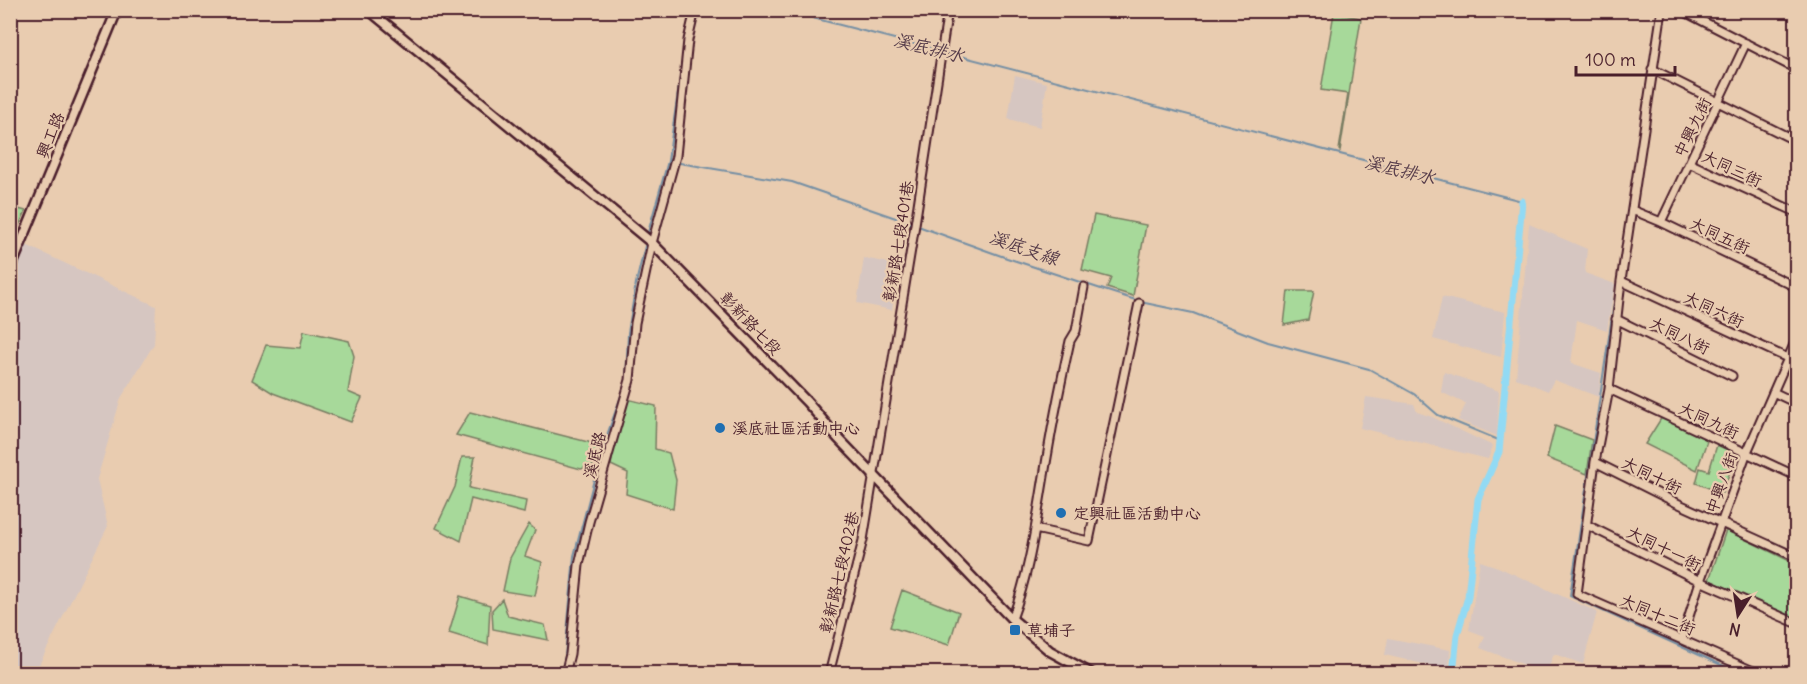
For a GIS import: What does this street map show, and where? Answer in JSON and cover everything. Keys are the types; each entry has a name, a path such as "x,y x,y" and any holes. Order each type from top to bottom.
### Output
{"street":[{"name":"興工路","path":"10,270 117,10"},
{"name":"彰新路七段","path":"369,10 652,243 807,402 874,476 1012,619 1050,651 1092,674"},
{"path":"381,20 385,10"},
{"name":"溪底路","path":"565,674 570,654 579,565 630,380 635,322 652,243 676,156 688,40 695,10"},
{"name":"彰新路七段401巷","path":"874,476 948,10"},
{"path":"1587,525 1595,462 1609,389 1621,281 1662,10"},
{"path":"1681,10 1797,69"},
{"name":"中興九街","path":"1661,222 1746,43"},
{"path":"1652,69 1797,141"},
{"name":"大同三街","path":"1689,163 1797,213"},
{"name":"大同五街","path":"1632,210 1797,286"},
{"name":"大同六街","path":"1621,281 1797,362"},
{"path":"1012,619 1035,529 1054,415 1071,341 1076,331 1084,287"},
{"path":"1035,529 1089,541 1139,303"},
{"name":"大同八街","path":"1616,319 1732,376"},
{"name":"中興八街","path":"1682,639 1700,581 1747,452 1797,340"},
{"name":"大同九街","path":"1609,389 1797,476"},
{"path":"1773,392 1797,403"},
{"name":"大同十街","path":"1595,462 1677,503 1797,557"},
{"name":"彰新路七段402巷","path":"830,674 863,540 874,476"},
{"name":"大同十一街","path":"1587,525 1700,581 1797,623"},
{"name":"大同十二街","path":"1587,525 1577,594 1760,674"}],"shaded area":[{"path":"1015,75 1047,83 1040,127 1008,119"},
{"path":"1529,224 1587,249 1585,273 1615,284 1607,330 1577,320 1571,363 1601,373 1599,397 1554,380 1548,391 1516,378"},
{"path":"11,238 156,306 154,344 121,398 97,479 108,526 35,673 11,674"},
{"path":"864,258 899,265 892,310 857,303"},
{"path":"1442,297 1505,312 1501,357 1433,339"},
{"path":"1444,372 1499,391 1497,436 1458,420 1466,404 1441,392"},
{"path":"1366,397 1414,404 1417,412 1493,446 1488,459 1360,428"},
{"path":"1480,561 1597,612 1583,664 1554,654 1546,673 1480,648 1485,636 1469,630"},
{"path":"1388,638 1450,650 1449,670 1385,655"}],"green space":[{"path":"1334,13 1361,18 1340,151 1348,94 1321,90"},
{"path":"11,207 26,211 16,231 11,231"},
{"path":"1094,215 1146,225 1133,296 1107,288 1111,278 1082,270"},
{"path":"1288,291 1314,291 1308,320 1284,325"},
{"path":"304,331 349,341 354,356 348,392 362,398 351,422 273,393 252,380 266,345 300,348"},
{"path":"627,399 656,406 655,449 669,453 676,480 673,509 626,494 628,473 611,465 622,409"},
{"path":"470,412 600,445 597,464 581,469 456,435"},
{"path":"1662,417 1708,438 1697,470 1645,444"},
{"path":"1555,426 1592,440 1587,474 1547,458"},
{"path":"1717,445 1732,452 1734,461 1722,493 1696,483 1700,468 1709,471"},
{"path":"462,457 475,457 469,488 526,501 524,513 471,499 461,541 436,528 455,487"},
{"path":"529,524 535,530 525,556 542,562 535,596 503,591 510,558"},
{"path":"1726,530 1796,564 1796,619 1709,580"},
{"path":"902,590 959,612 949,645 890,627"},
{"path":"460,596 490,605 488,645 449,633"},
{"path":"502,599 508,616 545,625 548,640 493,629 492,610"}],"waterway":[{"name":"溪底支線","path":"687,28 691,10"},
{"path":"1658,10 1570,596 1741,674"},
{"name":"溪底排水","path":"813,18 1522,201"},
{"name":"溪底支線","path":"683,58 668,161 792,182 913,224"},
{"path":"647,236 668,161"},
{"name":"溪底支線","path":"1453,674 1457,635 1468,597 1478,499 1499,452 1522,201"},
{"name":"溪底支線","path":"918,226 1145,303 1193,313 1268,342 1369,369 1414,394 1438,415 1501,441"},
{"path":"561,674 565,656 574,556 602,449 626,382 628,333 636,283 646,242"}],"place":[{"name":"溪底社區活動中心","path":"720,428"},
{"name":"定興社區活動中心","path":"1061,513"},
{"name":"草埔子","path":"1015,630"}]}
